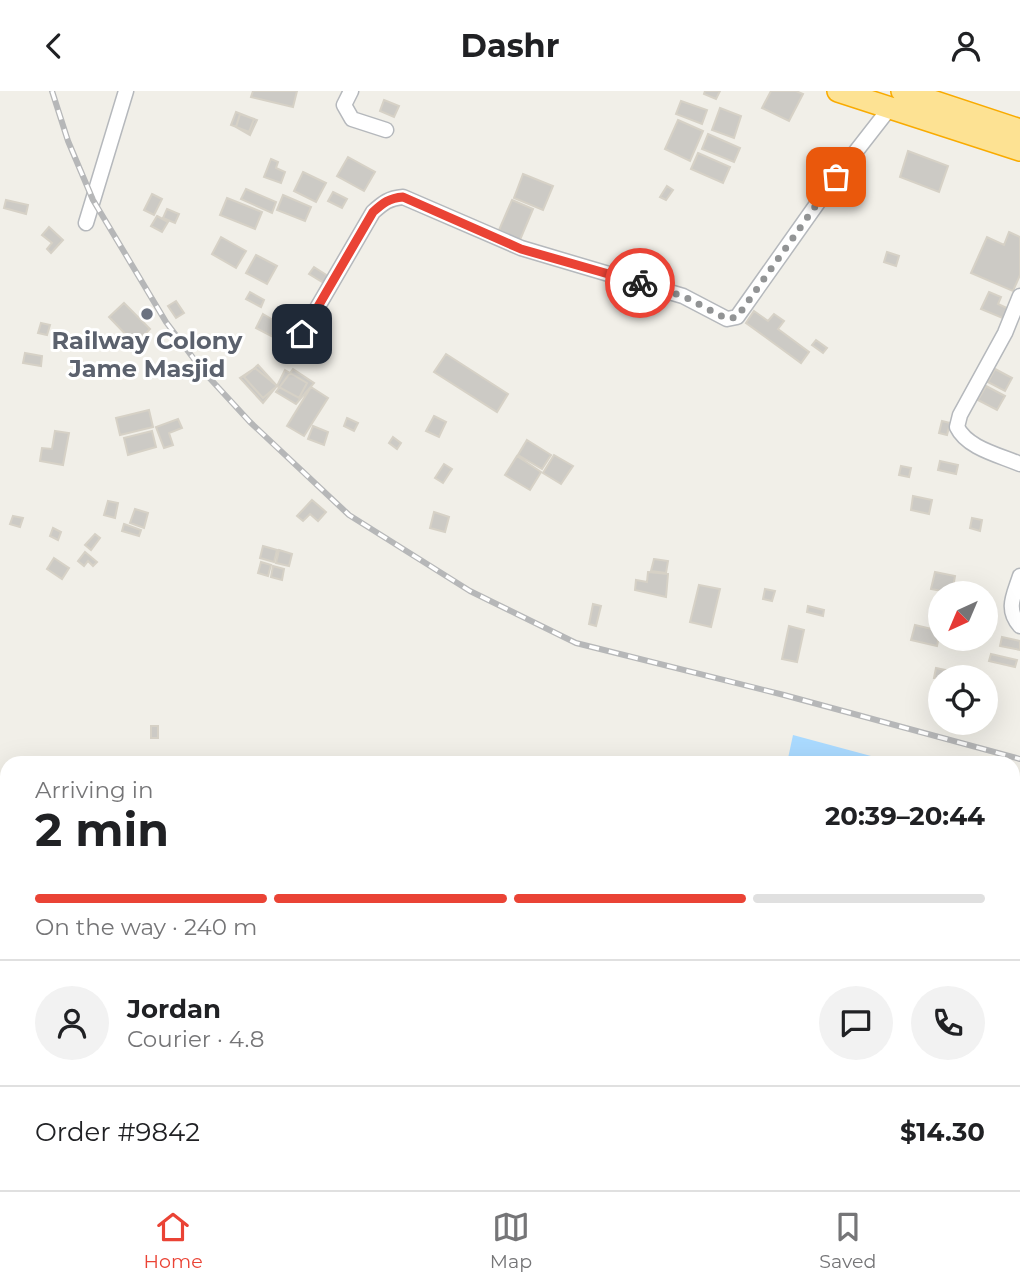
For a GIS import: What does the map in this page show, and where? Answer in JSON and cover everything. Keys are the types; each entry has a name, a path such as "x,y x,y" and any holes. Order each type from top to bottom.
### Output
{"highway":[{"path":"838,91 1020,150"},
{"path":"902,91 1020,130"}],"street":[{"path":"86,223 125,91"},
{"path":"351,91 344,105 352,118 386,130"},
{"path":"302,334 373,212 383,202 403,197 521,249 683,296 727,319 737,317 836,177 889,109"},
{"path":"1020,296 1005,333 960,415 957,427 961,436 974,444 1020,464"},
{"path":"1020,576 1011,607 1013,618 1020,626"}],"water":[{"path":"793,735 871,756 788,756"}],"building":[{"path":"253,91 297,91 293,107 251,97"},
{"path":"705,91 720,91 716,99 704,94"},
{"path":"771,91 796,91 803,94 789,121 762,108"},
{"path":"384,100 399,106 394,117 380,111"},
{"path":"681,101 707,110 702,124 676,114"},
{"path":"720,108 741,116 734,138 712,130"},
{"path":"236,112 254,119 249,132 231,125"},
{"path":"240,114 257,120 250,135 236,127"},
{"path":"678,120 703,131 690,161 665,149"},
{"path":"708,134 740,148 734,162 702,149"},
{"path":"908,151 948,166 939,192 900,177"},
{"path":"698,153 730,167 723,183 691,169"},
{"path":"348,157 375,172 364,191 337,176"},
{"path":"271,159 278,162 276,168 285,172 281,183 264,177"},
{"path":"303,172 326,183 316,202 294,191"},
{"path":"523,174 553,186 543,210 514,198"},
{"path":"667,186 673,190 666,200 660,197"},
{"path":"246,189 276,202 272,213 241,199"},
{"path":"333,192 347,199 342,208 328,201"},
{"path":"152,194 162,199 154,215 144,210"},
{"path":"283,195 311,207 305,221 277,210"},
{"path":"227,198 262,212 255,229 220,215"},
{"path":"6,200 28,205 26,214 4,208"},
{"path":"512,200 533,209 520,240 499,230"},
{"path":"167,209 179,214 175,223 163,218"},
{"path":"157,216 168,222 162,232 151,226"},
{"path":"49,227 63,240 51,253 47,249 52,243 42,235"},
{"path":"1009,232 1020,237 1020,275 1013,291 971,273 987,237 1004,245"},
{"path":"221,237 246,251 236,268 212,254"},
{"path":"887,252 899,256 896,266 884,262"},
{"path":"256,255 277,266 267,284 246,273"},
{"path":"314,267 328,276 324,283 309,274"},
{"path":"250,292 264,300 261,307 246,299"},
{"path":"989,292 1001,297 998,304 1009,309 1005,319 981,309"},
{"path":"176,301 184,313 176,318 168,306"},
{"path":"124,303 150,329 135,344 109,317"},
{"path":"754,311 768,321 774,314 784,321 778,329 809,352 801,363 746,323"},
{"path":"263,314 280,324 273,337 256,328"},
{"path":"41,323 50,325 47,335 38,333"},
{"path":"816,340 827,348 823,353 812,345"},
{"path":"25,353 42,356 41,366 23,363"},
{"path":"446,354 508,394 497,412 434,372"},
{"path":"258,365 277,386 263,398 244,377"},
{"path":"255,368 277,386 263,403 240,378"},
{"path":"293,369 314,383 296,404 276,392"},
{"path":"995,369 1012,378 1005,391 988,382"},
{"path":"285,370 307,383 299,398 277,386"},
{"path":"986,386 1005,396 997,410 978,400"},
{"path":"311,387 328,398 304,436 287,426"},
{"path":"149,410 153,427 120,435 116,418"},
{"path":"434,416 446,422 439,437 426,431"},
{"path":"347,418 358,423 354,431 344,426"},
{"path":"178,419 182,428 169,433 173,445 164,448 156,427"},
{"path":"942,421 950,423 947,435 939,433"},
{"path":"313,426 328,432 324,445 308,439"},
{"path":"55,431 69,433 63,465 40,461 42,448 52,449"},
{"path":"152,431 156,447 128,455 124,438"},
{"path":"393,437 401,443 397,449 389,443"},
{"path":"527,440 551,455 542,469 518,455"},
{"path":"554,455 573,466 561,484 543,473"},
{"path":"517,456 541,472 530,490 505,475"},
{"path":"940,461 958,465 956,474 938,470"},
{"path":"444,464 452,469 443,483 435,478"},
{"path":"901,466 911,468 909,477 899,475"},
{"path":"913,496 932,500 929,514 911,510"},
{"path":"312,500 326,512 318,521 310,514 303,521 297,516"},
{"path":"108,501 118,503 115,518 104,515"},
{"path":"135,509 148,513 144,528 130,523"},
{"path":"434,512 449,517 445,532 430,528"},
{"path":"13,516 23,518 20,527 10,524"},
{"path":"972,518 982,520 980,531 970,528"},
{"path":"124,524 141,530 139,536 122,531"},
{"path":"53,528 61,532 58,540 50,536"},
{"path":"95,534 100,538 91,550 85,545"},
{"path":"263,546 277,550 274,562 260,558"},
{"path":"279,550 292,554 289,566 276,563"},
{"path":"85,552 97,562 93,566 88,561 84,566 78,561"},
{"path":"54,558 69,568 62,579 47,569"},
{"path":"654,559 668,561 666,573 651,571"},
{"path":"261,562 271,565 268,576 258,573"},
{"path":"273,566 284,569 282,580 271,577"},
{"path":"648,572 668,574 666,597 635,590 636,580 647,582"},
{"path":"935,572 955,576 954,581 933,581"},
{"path":"699,585 720,589 711,627 690,622"},
{"path":"765,589 775,591 772,601 763,599"},
{"path":"593,604 601,606 596,626 589,624"},
{"path":"808,606 824,610 823,616 807,612"},
{"path":"915,625 928,628 928,644 911,640"},
{"path":"789,626 804,630 797,662 782,659"},
{"path":"1002,637 1020,641 1020,650 1000,646"},
{"path":"991,654 1017,660 1015,667 989,661"},
{"path":"151,726 158,726 158,738 151,738"}],"railway":[{"path":"52,91 68,141 93,200 166,322 203,371 250,422 349,515 470,591 576,643 784,695 1009,756"}],"way so far":[{"path":"640,283 683,296 727,319 737,317 746,308 758,286 836,177"}],"place":[{"name":"Railway Colony Jame Masjid","path":"147,314"}],"route":[{"path":"302,334 373,212 383,202 393,198 403,197 521,249 640,283"}]}
